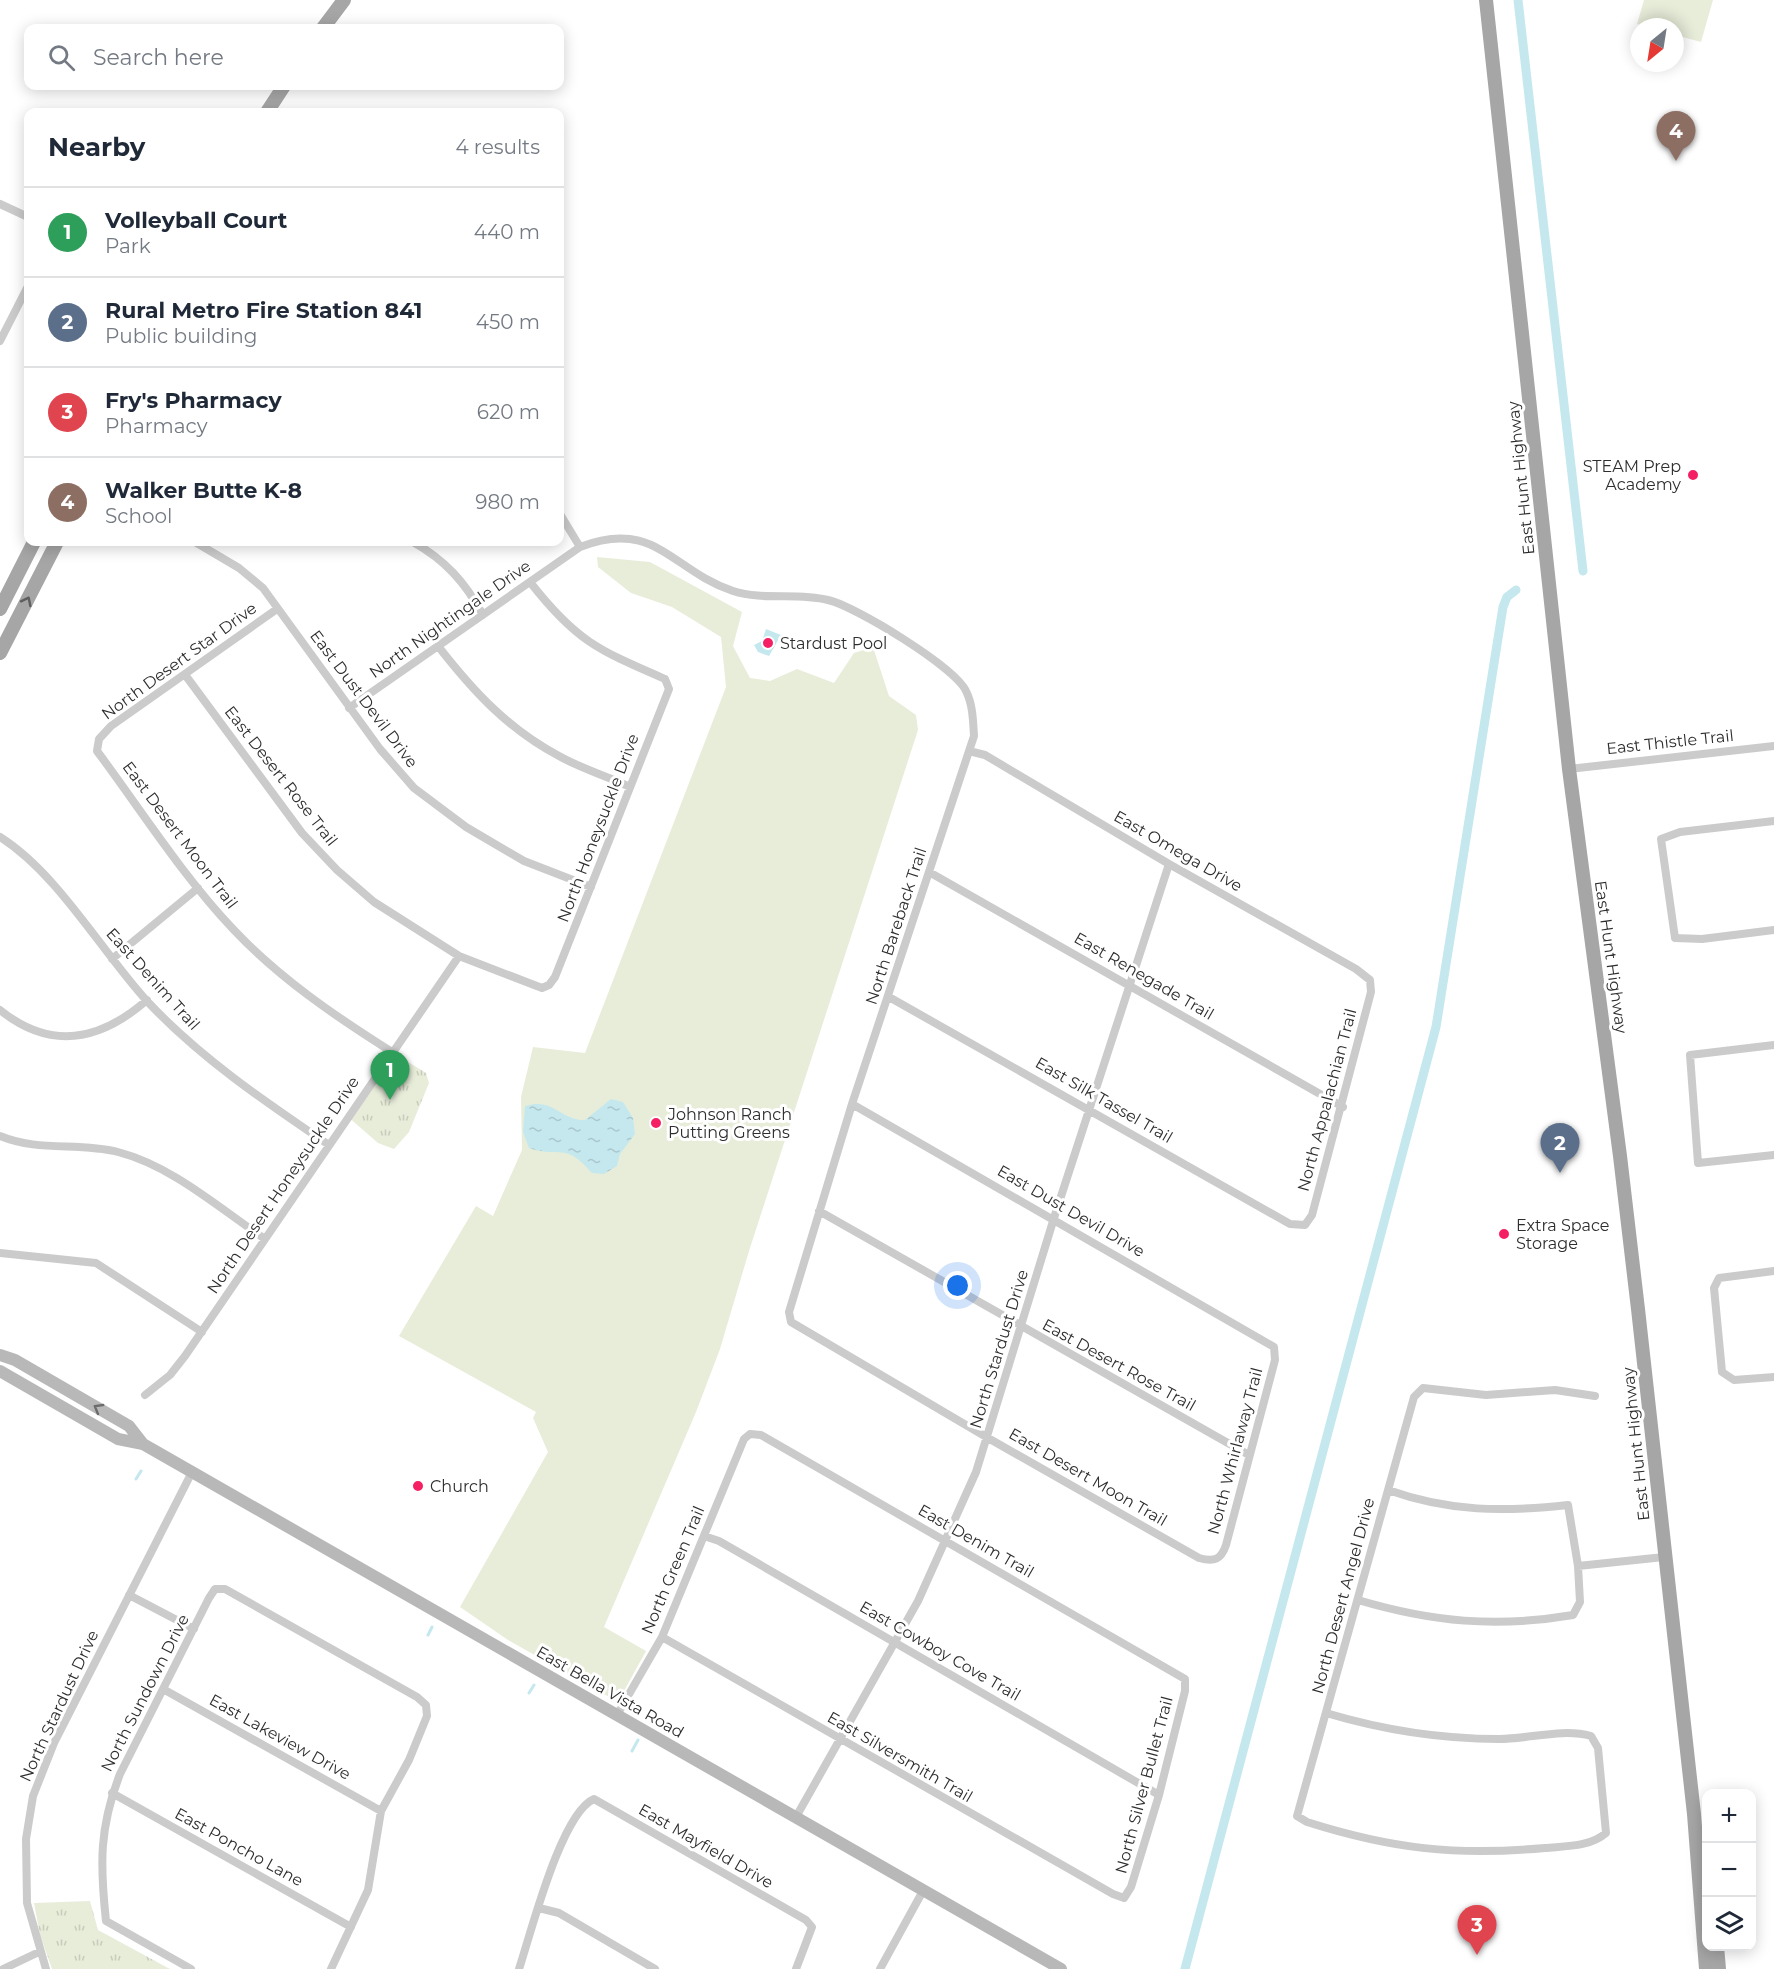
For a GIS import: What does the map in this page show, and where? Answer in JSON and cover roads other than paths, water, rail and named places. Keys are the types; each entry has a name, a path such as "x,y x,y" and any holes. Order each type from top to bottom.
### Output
{"main road":[{"path":"326,24 344,0"},
{"name":"East Hunt Highway","path":"1486,0 1569,769 1620,1156 1702,1897"},
{"path":"270,108 281,90"},
{"path":"0,609 32,546"},
{"path":"0,652 55,546"},
{"name":"East Hunt Highway","path":"1704,1951 1706,1969"},
{"path":"1717,1951 1719,1969"}],"street":[{"path":"0,204 24,215"},
{"path":"1,338 24,294"},
{"path":"564,521 580,547"},
{"name":"North Nightingale Drive","path":"349,708 580,547 602,539 633,538 660,549 720,586 747,596 806,597 836,603"},
{"name":"East Dust Devil Drive","path":"202,546 239,568 263,588 396,770 438,808 524,861 591,887"},
{"path":"419,546 454,570 471,593 483,615"},
{"name":"North Honeysuckle Drive","path":"530,582 557,617 589,644 614,659 665,679 669,689 591,887 549,985"},
{"name":"North Bareback Trail","path":"791,1322 789,1312 852,1104 974,736 972,710 966,692 956,675 902,639 836,603"},
{"name":"North Desert Star Drive","path":"99,739 111,726 186,676 277,609"},
{"path":"438,646 486,704 534,742 561,758 630,787"},
{"name":"East Desert Rose Trail","path":"186,676 302,833 337,870 374,902 459,956 542,988 549,985"},
{"name":"East Desert Moon Trail","path":"99,739 97,750 198,888 233,929 294,985 392,1052"},
{"name":"East Thistle Trail","path":"1569,769 1774,746"},
{"name":"East Omega Drive","path":"969,751 985,755 1169,864 1356,969 1370,980"},
{"path":"1774,821 1680,832 1661,839 1675,938 1702,939 1774,930"},
{"name":"East Denim Trail","path":"0,837 35,865 147,1000 181,1035 213,1062 329,1145"},
{"name":"North Stardust Drive","path":"796,1817 925,1589 988,1438 1054,1218 1169,864"},
{"name":"East Renegade Trail","path":"929,872 1343,1107"},
{"path":"112,959 198,888"},
{"name":"North Desert Honeysuckle Drive","path":"145,1395 170,1375 202,1332 459,956"},
{"name":"North Appalachian Trail","path":"1305,1225 1312,1215 1343,1107 1371,992 1370,980"},
{"name":"East Silk Tassel Trail","path":"889,997 1290,1224 1305,1225"},
{"path":"0,1010 11,1018 42,1032 87,1036 115,1024 147,1000"},
{"path":"1774,1045 1690,1055 1698,1163 1774,1155"},
{"name":"East Dust Devil Drive","path":"852,1104 1054,1218 1274,1347"},
{"path":"0,1136 30,1144 115,1151 144,1160 265,1239"},
{"name":"East Desert Rose Trail","path":"819,1211 1021,1328 1249,1455"},
{"path":"0,1254 96,1263 202,1332"},
{"path":"1774,1271 1719,1278 1714,1288 1722,1372 1734,1380 1774,1377"},
{"name":"East Desert Moon Trail","path":"791,1322 1199,1558 1217,1560"},
{"name":"North Whirlaway Trail","path":"1217,1560 1223,1554 1275,1360 1274,1347"},
{"name":"East Bella Vista Road","path":"0,1354 15,1360 129,1426 142,1444"},
{"name":"East Bella Vista Road","path":"0,1371 118,1439 142,1444 192,1472 1061,1969"},
{"name":"North Desert Angel Drive","path":"1326,1713 1403,1732 1454,1738 1513,1739 1578,1732 1591,1736 1598,1748 1606,1833 1596,1842 1565,1846 1507,1852 1440,1852 1385,1844 1307,1822 1298,1816 1326,1713 1414,1397 1423,1388 1486,1395 1556,1390 1595,1396"},
{"name":"East Denim Trail","path":"750,1434 760,1435 1185,1679"},
{"name":"North Green Trail","path":"617,1716 662,1638 744,1439 750,1434"},
{"name":"North Stardust Drive","path":"46,1969 39,1952 27,1903 26,1839 33,1796 54,1743 192,1472"},
{"path":"1358,1600 1401,1613 1456,1622 1505,1623 1573,1615 1580,1602 1578,1566 1568,1505 1528,1510 1473,1509 1426,1503 1388,1490"},
{"name":"East Cowboy Cove Trail","path":"704,1536 719,1541 1159,1796"},
{"path":"1578,1566 1664,1557"},
{"name":"North Sundown Drive","path":"190,1969 106,1921 101,1847 112,1793 215,1589 225,1589 426,1705 428,1716 409,1760 381,1810"},
{"path":"129,1595 194,1629"},
{"name":"East Silversmith Trail","path":"662,1638 1113,1894 1124,1898"},
{"name":"North Silver Bullet Trail","path":"1124,1898 1131,1887 1159,1796 1185,1691 1185,1679"},
{"name":"East Lakeview Drive","path":"163,1689 381,1810"},
{"name":"East Poncho Lane","path":"112,1793 351,1927"},
{"name":"East Mayfield Drive","path":"539,1908 553,1863 570,1824 584,1803 594,1799 806,1920 812,1927 796,1969"},
{"path":"331,1969 368,1890 381,1810"},
{"path":"879,1969 924,1890"},
{"path":"519,1969 539,1908 559,1913 655,1969"},
{"path":"3,1969 39,1952"}],"water":[{"name":"Stardust Pool","path":"766,629 781,635 769,656 758,652 754,645 762,641"},
{"path":"611,1099 623,1102 633,1118 635,1134 620,1154 617,1166 604,1174 592,1173 583,1163 568,1154 529,1148 523,1132 525,1106 543,1104 569,1117 585,1120"}],"waterway":[{"path":"1518,0 1583,571"},
{"path":"1185,1969 1436,1027 1503,607 1507,597 1516,590"},
{"path":"136,1479 141,1471"},
{"path":"428,1635 432,1627"},
{"path":"529,1693 534,1685"},
{"path":"632,1751 638,1740"}],"place":[{"name":"Walker Butte K-8","path":"1676,161"},
{"name":"STEAM Prep Academy","path":"1693,475"},
{"name":"Stardust Pool","path":"768,643"},
{"name":"Volleyball Court","path":"390,1100"},
{"name":"Johnson Ranch Putting Greens","path":"656,1123"},
{"name":"Rural Metro Fire Station 841","path":"1560,1173"},
{"name":"Extra Space Storage","path":"1504,1234"},
{"name":"Church","path":"418,1486"},
{"name":"Fry's Pharmacy","path":"1477,1955"}]}
